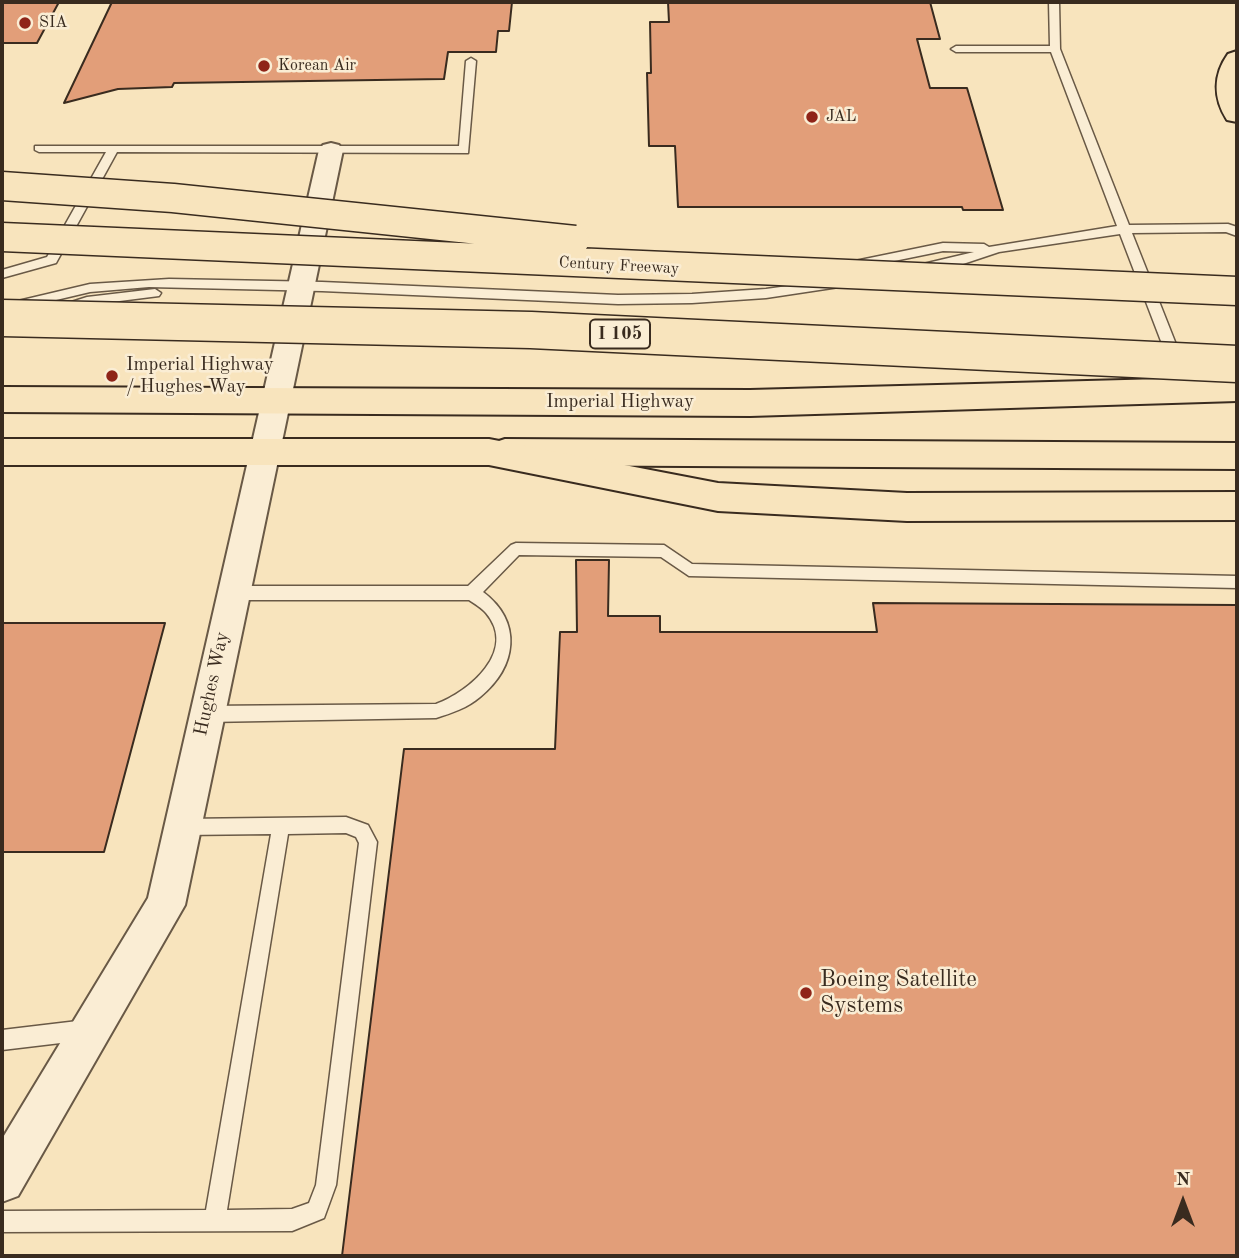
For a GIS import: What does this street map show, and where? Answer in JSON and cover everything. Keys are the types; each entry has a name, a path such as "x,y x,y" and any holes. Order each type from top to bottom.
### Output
{"main road":[{"path":"1237,59 1229,74 1230,101 1237,114"},
{"path":"2,186 173,198 642,247 745,284"},
{"name":"Century Freeway","path":"2,237 745,284 1237,291"},
{"name":"I 105","path":"2,318 531,330 1237,364"},
{"name":"Imperial Highway","path":"2,400 750,403 1237,389"},
{"path":"2,452 264,450 1237,456"},
{"path":"489,452 718,497 907,507 1237,506"}],"street":[{"name":"Hughes Way","path":"2,1180 166,905 205,714 331,150"}],"lane":[{"path":"1054,2 1055,49 1187,390"},
{"path":"956,49 1055,49"},
{"path":"38,148 464,150 471,61"},
{"path":"2,274 52,260 113,149"},
{"path":"2,308 91,288 147,284 301,285 667,301 745,284 804,289 957,262 998,248 1125,229 1234,227"},
{"path":"2,328 87,301 170,292 301,285"},
{"path":"472,593 516,549 664,551 690,570 1237,582"},
{"path":"205,714 436,710 452,707 487,682 502,654 503,640 497,617 489,605 472,593 233,593"},
{"path":"2,1222 292,1220 317,1211 326,1185 368,842 362,831 346,825 182,827"},
{"path":"215,1220 281,826"},
{"path":"2,1040 92,1029"}],"building":[{"name":"SIA","path":"2,2 59,2 37,43 2,43"},
{"name":"Korean Air","path":"112,2 512,2 509,31 498,31 496,52 448,52 444,79 174,83 172,87 118,89 64,103"},
{"name":"JAL","path":"668,2 930,2 940,39 917,39 930,88 967,88 1003,210 963,210 962,207 678,207 675,146 649,146 647,73 651,73 650,22 669,22"},
{"name":"Boeing Satellite Systems","path":"576,560 609,560 608,616 660,616 660,632 877,632 873,603 1237,605 1237,1256 342,1256 404,749 555,749 560,632 577,632"},
{"path":"2,623 165,623 104,852 2,852"}],"place":[{"name":"SIA","path":"25,23"},
{"name":"Korean Air","path":"264,66"},
{"name":"JAL","path":"812,117"},
{"name":"Imperial Highway / Hughes Way","path":"112,376"},
{"name":"Boeing Satellite Systems","path":"806,993"}]}
